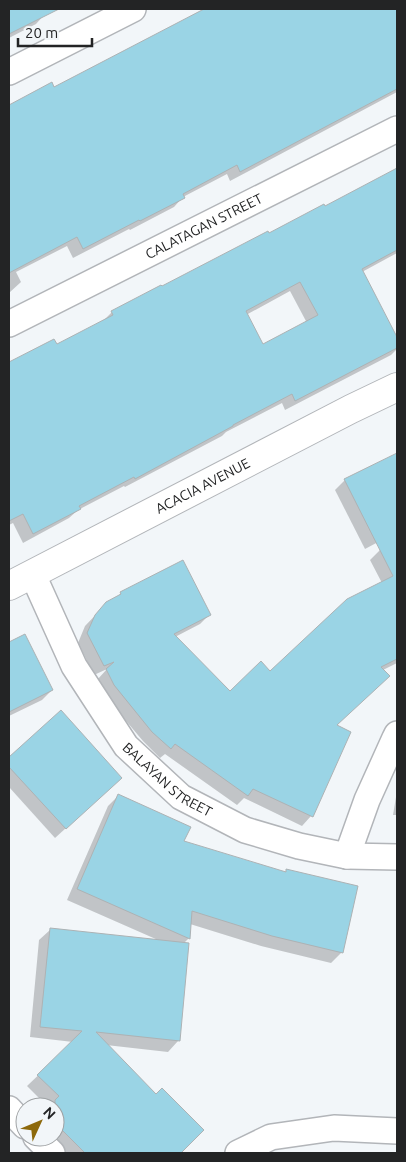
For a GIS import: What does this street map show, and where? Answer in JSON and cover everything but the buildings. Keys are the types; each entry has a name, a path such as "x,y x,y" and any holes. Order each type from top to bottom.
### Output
{"street":[{"path":"9,72 133,9"},
{"name":"CALATAGAN STREET","path":"9,324 397,129"},
{"name":"ACACIA AVENUE","path":"9,586 397,387"},
{"name":"BALAYAN STREET","path":"33,575 74,666 126,746 181,797 245,830 299,846 347,856 397,857"},
{"path":"347,856 367,800 397,734"},
{"path":"238,1153 271,1137 334,1128 397,1130"}]}
